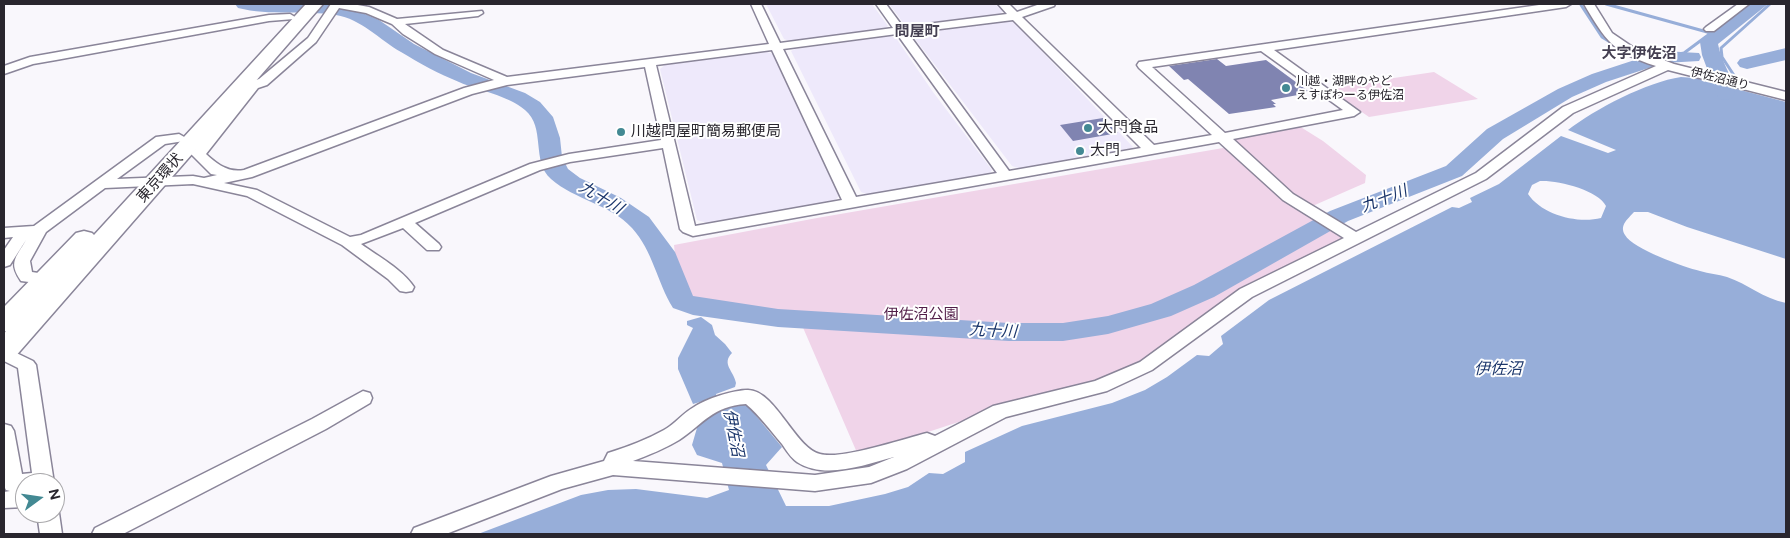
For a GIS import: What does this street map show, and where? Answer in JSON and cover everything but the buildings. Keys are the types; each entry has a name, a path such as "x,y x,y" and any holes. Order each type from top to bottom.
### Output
{"highway":[{"name":"東京環状","path":"4,352 146,182 179,138 297,13 315,4"},
{"name":"東京環状","path":"4,322 45,279 246,88 297,13"}],"street":[{"path":"315,4 320,4"},
{"path":"756,4 851,202"},
{"path":"882,4 1006,176"},
{"path":"1004,4 1151,150"},
{"path":"205,182 233,178 284,161 472,90 506,80 1015,16 1050,4"},
{"path":"1355,238 1288,197 1143,65 1566,4"},
{"name":"伊佐沼通り","path":"1589,4 1609,36 1641,56 1663,64 1786,96"},
{"path":"1710,29 1744,4"},
{"path":"4,70 30,61 297,13 369,10 396,22 407,32 439,52 506,80"},
{"path":"233,178 229,173 216,171 198,154 246,88 263,82 312,40 331,12"},
{"path":"396,22 478,13"},
{"path":"650,63 688,230 693,231 1224,138 1354,112 1264,48"},
{"path":"422,534 558,482 613,467 815,483 871,475 900,463 1000,411 1100,386 1146,366 1246,293 1481,176 1568,110 1663,64"},
{"path":"4,262 11,235 40,229 161,140 179,138"},
{"path":"348,242 365,239 535,167 569,158 669,143"},
{"path":"103,184 193,180 252,193 348,242 394,275 406,287"},
{"path":"404,222 433,247"},
{"path":"40,229 22,261 22,270 27,277 45,279"},
{"path":"4,352 27,364 43,473"},
{"path":"104,534 311,428 363,398"},
{"path":"613,467 614,459 649,447 673,434 701,411 736,398 750,398 766,411 804,456 820,464 855,460 896,450 972,425"},
{"path":"4,431 15,484"}],"shaded area":[{"path":"766,4 872,4 888,26 884,29 789,41 784,39"},
{"path":"889,4 995,4 1003,11 1000,14 910,25 904,24"},
{"path":"1007,21 1014,22 1133,147 1130,150 1021,169 1012,166 912,35 915,33"},
{"path":"889,36 896,38 933,92 992,170 988,175 869,195 861,192 791,51"},
{"path":"767,52 773,54 839,196 834,201 707,223 697,220 660,69 665,65"}],"green space":[{"path":"1434,72 1478,99 1369,117 1327,88"},
{"path":"1299,126 1323,141 1366,175 1365,183 1308,208 1232,142 1235,138"},
{"name":"伊佐沼公園","path":"1223,148 1229,149 1345,237 1252,282 1149,360 1094,382 992,411 858,455 798,316 754,312 701,302 688,297 681,291 677,276 674,245 817,218"}],"water":[{"name":"伊佐沼","path":"1681,77 1695,78 1786,102 1786,259 1687,227 1648,212 1634,212 1625,222 1623,231 1638,246 1671,262 1727,277 1770,298 1786,303 1786,534 478,534 581,495 608,490 636,489 707,498 729,490 722,463 697,455 692,445 699,421 736,403 748,406 782,447 766,465 786,506 829,506 908,487 929,473 943,474 965,462 965,452 1022,426 1112,403 1145,390 1197,355 1209,356 1223,344 1221,336 1269,300 1452,207 1459,208 1472,202 1470,198 1499,184 1561,136 1608,153 1616,150 1568,130 1607,105 1637,90","holes":["1540,181 1567,184 1595,195 1606,206 1601,218 1592,220 1571,219 1542,207 1528,194 1532,185"]},
{"path":"701,317 712,325 715,335 732,353 728,364 736,383 735,387 716,394 717,397 693,404 678,369 678,358 693,328 687,325 687,321"}],"waterway":[{"name":"九十川","path":"244,4 281,8 340,10 373,24 407,48 464,77 518,97 533,106 542,117 549,138 551,157 558,173 572,183 613,203 640,222 662,252 675,287 683,302 693,306 778,318 1009,332 1063,332 1108,325 1161,310 1204,291 1339,216 1454,171 1495,134 1565,93 1599,78 1663,57 1692,57"},
{"path":"340,10 348,4"},
{"path":"1606,4 1711,33"},
{"path":"1711,33 1750,4"},
{"path":"1725,94 1709,42 1759,4"},
{"path":"1739,83 1722,57 1721,48 1770,4"},
{"path":"1581,5 1602,37 1615,45"},
{"path":"1663,57 1684,53 1711,33"},
{"path":"1711,33 1718,35"},
{"name":"九十川","path":"1747,63 1786,54"},
{"path":"1630,55 1642,63"}],"place":[{"name":"川越・湖畔のやど えすぽわーる伊佐沼","path":"1286,88"},
{"name":"大門食品","path":"1088,128"},
{"name":"川越問屋町簡易郵便局","path":"621,132"},
{"name":"大門","path":"1080,151"}],"district":[{"name":"問屋町","path":"917,32"},
{"name":"大字伊佐沼","path":"1639,54"}]}
